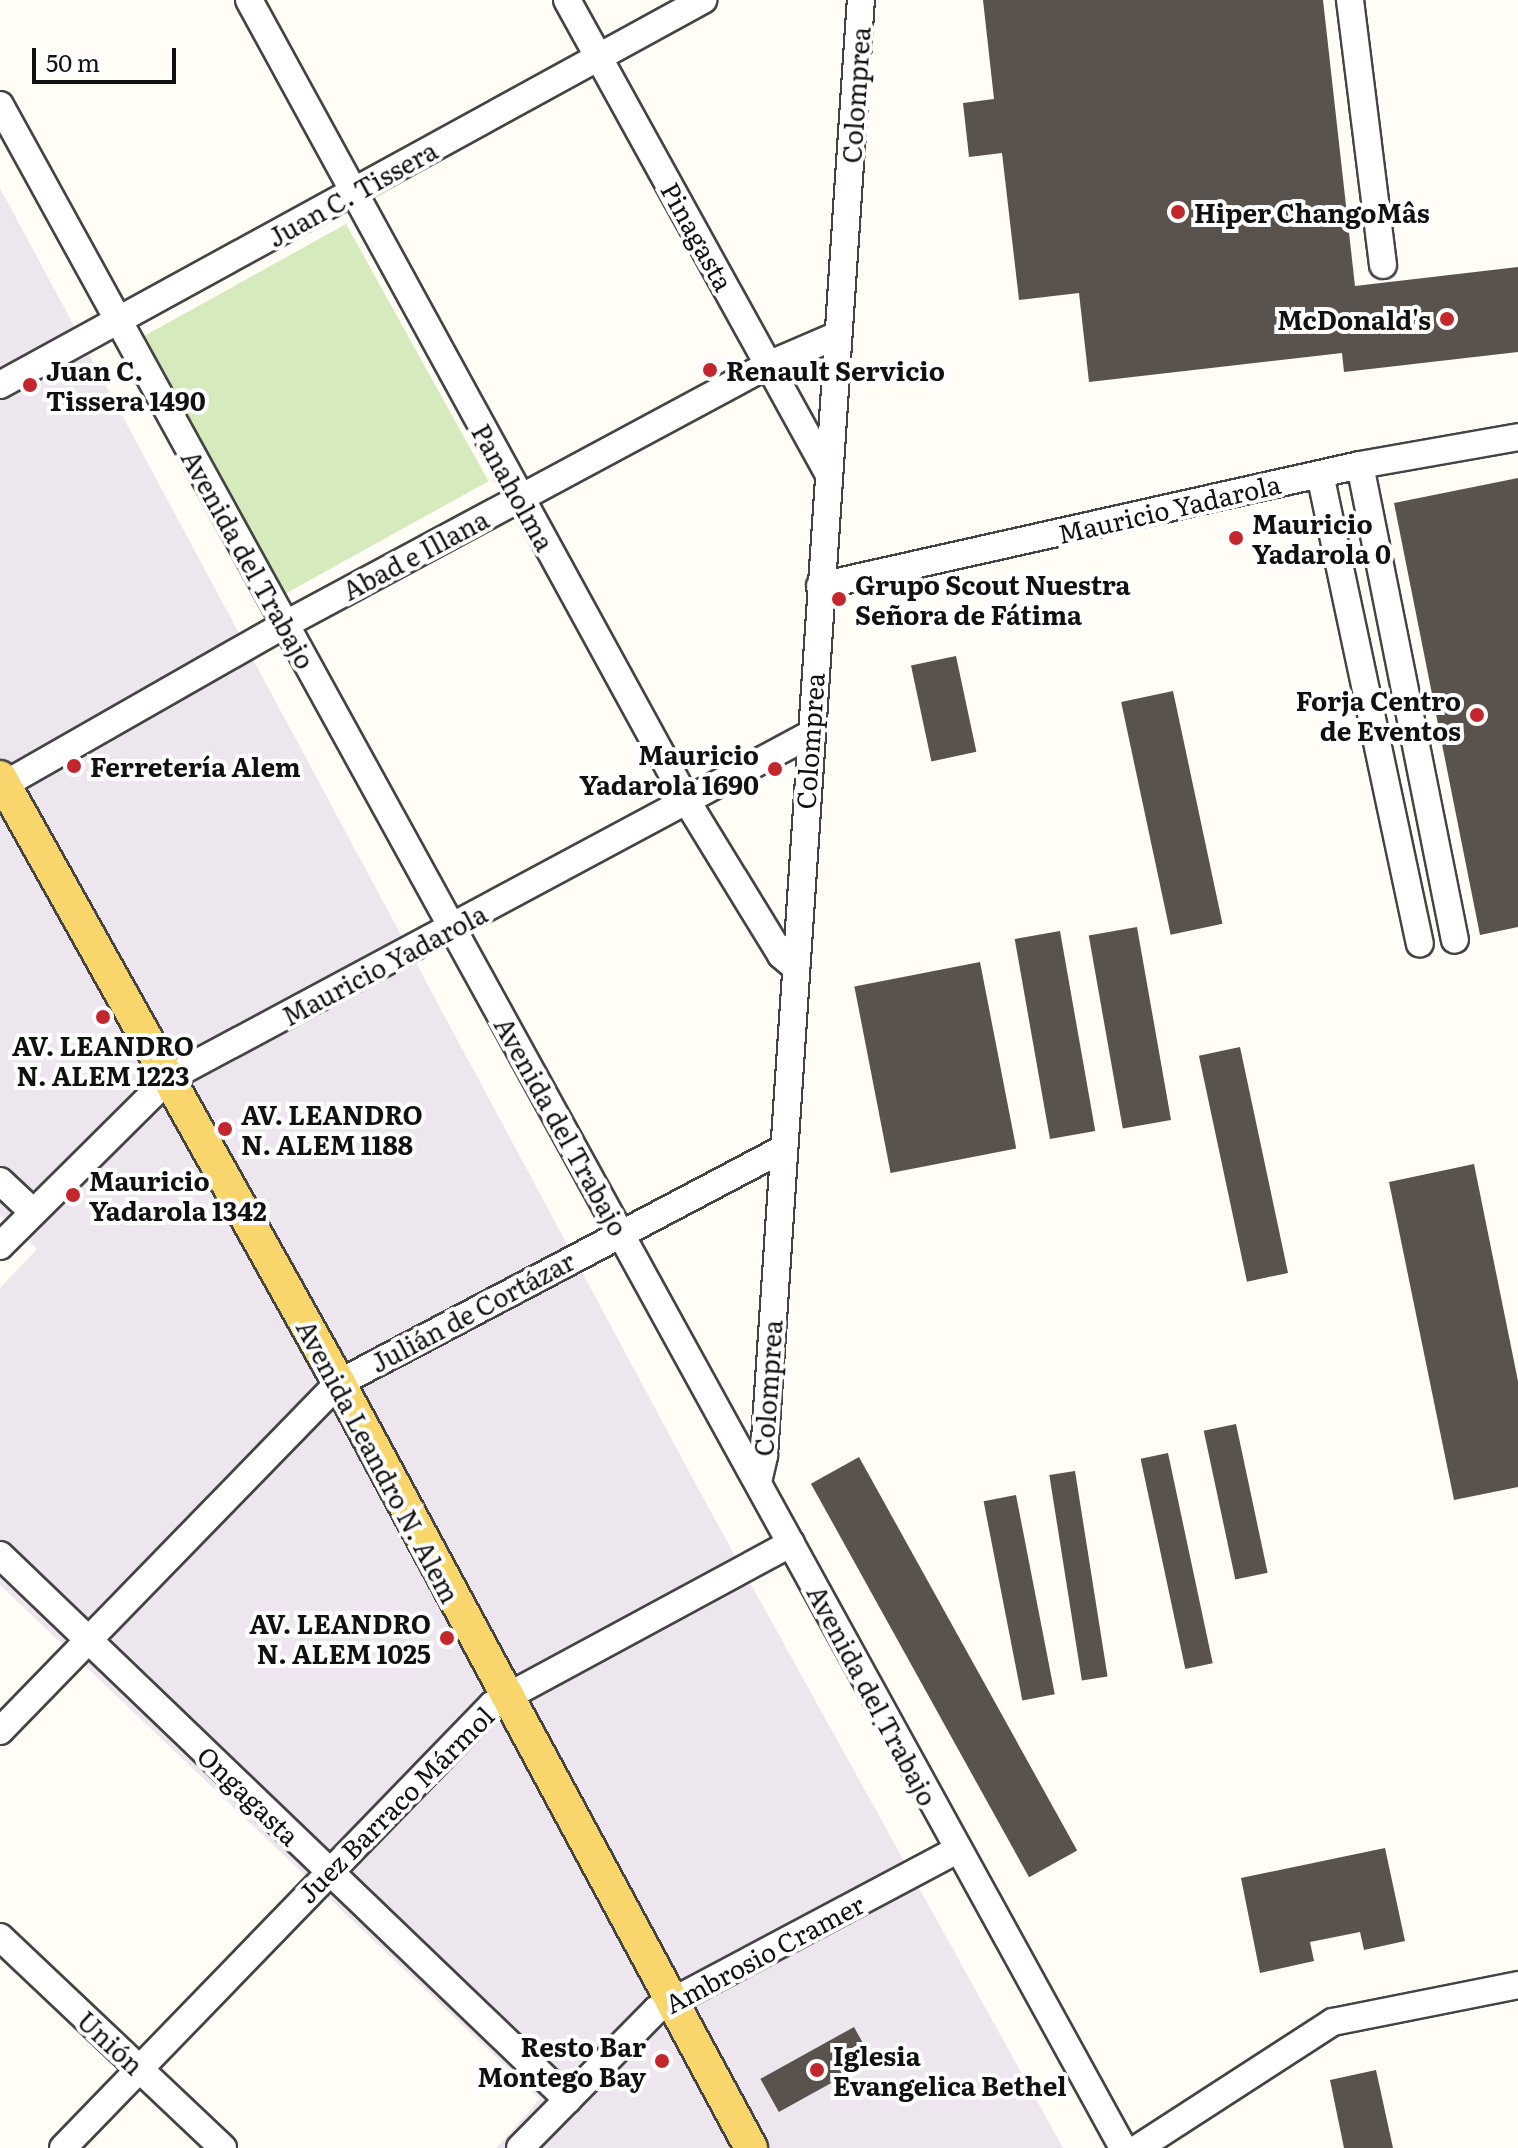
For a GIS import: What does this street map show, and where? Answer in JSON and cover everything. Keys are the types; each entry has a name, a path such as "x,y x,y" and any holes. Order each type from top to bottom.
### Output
{"main road":[{"name":"Avenida Leandro N. Alem","path":"1,783 339,1383 751,2148"}],"street":[{"name":"Panaholma","path":"249,0 688,803 781,955 794,966"},
{"name":"Pinagasta","path":"567,0 828,473"},
{"name":"Juan C. Tissera","path":"0,385 703,0"},
{"name":"Colomprea","path":"758,1482 764,1455 781,1150 861,0"},
{"path":"1350,0 1383,265"},
{"name":"Avenida del Trabajo","path":"0,105 116,322 286,624 1123,2148"},
{"name":"Abad e Illana","path":"1,783 286,624 768,365 838,335"},
{"name":"Mauricio Yadarola","path":"820,586 1360,465 1518,437"},
{"path":"1360,465 1455,940"},
{"path":"1320,474 1420,943"},
{"name":"Mauricio Yadarola","path":"0,1246 169,1078 688,803 809,735"},
{"path":"1403,865 1438,855"},
{"name":"Julián de Cortázar","path":"0,1731 339,1383 619,1231 781,1150"},
{"path":"0,1181 33,1212"},
{"name":"Juez Barraco Mármol","path":"63,2148 328,1871 505,1696 791,1543"},
{"name":"Ongagasta","path":"0,1555 568,2100"},
{"name":"Ambrosio Cramer","path":"520,2148 656,2010 957,1850"},
{"name":"Unión","path":"0,1937 223,2148"},
{"path":"1138,2148 1333,2022 1518,1985"}],"shaded area":[{"path":"0,188 707,1505 1063,2148 496,2148 540,2099 0,1585 0,1288 37,1249 0,1215"}],"green space":[{"path":"346,224 489,481 282,596 140,338"}],"building":[{"name":"Hiper ChangoMâs","path":"983,0 1323,0 1355,286 1518,267 1518,352 1344,372 1342,353 1089,382 1079,293 1019,300 1002,153 969,157 963,103 994,99"},
{"name":"Forja Centro de Eventos","path":"1518,478 1518,927 1480,935 1394,503"},
{"path":"956,656 976,752 931,761 911,666"},
{"path":"1173,691 1222,924 1171,935 1121,702"},
{"path":"1137,927 1171,1120 1123,1129 1089,936"},
{"path":"1060,931 1095,1131 1050,1139 1015,939"},
{"path":"980,962 1016,1149 891,1173 854,986"},
{"path":"1240,1047 1288,1273 1247,1282 1199,1056"},
{"path":"1474,1164 1518,1381 1518,1487 1454,1500 1389,1182"},
{"path":"1236,1424 1268,1573 1235,1580 1204,1431"},
{"path":"1168,1453 1213,1663 1185,1669 1141,1459"},
{"path":"859,1457 1077,1851 1029,1877 811,1484"},
{"path":"1075,1471 1108,1676 1082,1681 1049,1475"},
{"path":"1016,1495 1055,1694 1022,1701 984,1501"},
{"path":"1385,1848 1405,1941 1364,1950 1360,1932 1310,1942 1314,1961 1260,1973 1241,1878"},
{"name":"Iglesia Evangelica Bethel","path":"854,2027 872,2060 779,2112 760,2079"},
{"path":"1376,2070 1393,2148 1344,2148 1330,2080"}],"place":[{"name":"Hiper ChangoMâs","path":"1178,212"},
{"name":"McDonald's","path":"1447,319"},
{"name":"Renault Servicio","path":"710,370"},
{"name":"Juan C. Tissera 1490","path":"30,385"},
{"name":"Mauricio Yadarola 0","path":"1236,538"},
{"name":"Grupo Scout Nuestra Señora de Fátima","path":"839,599"},
{"name":"Forja Centro de Eventos","path":"1477,715"},
{"name":"Ferretería Alem","path":"74,766"},
{"name":"Mauricio Yadarola 1690","path":"775,769"},
{"name":"AV. LEANDRO N. ALEM 1223","path":"103,1017"},
{"name":"AV. LEANDRO N. ALEM 1188","path":"225,1129"},
{"name":"Mauricio Yadarola 1342","path":"73,1195"},
{"name":"AV. LEANDRO N. ALEM 1025","path":"447,1638"},
{"name":"Resto Bar Montego Bay","path":"662,2061"},
{"name":"Iglesia Evangelica Bethel","path":"817,2070"}]}
